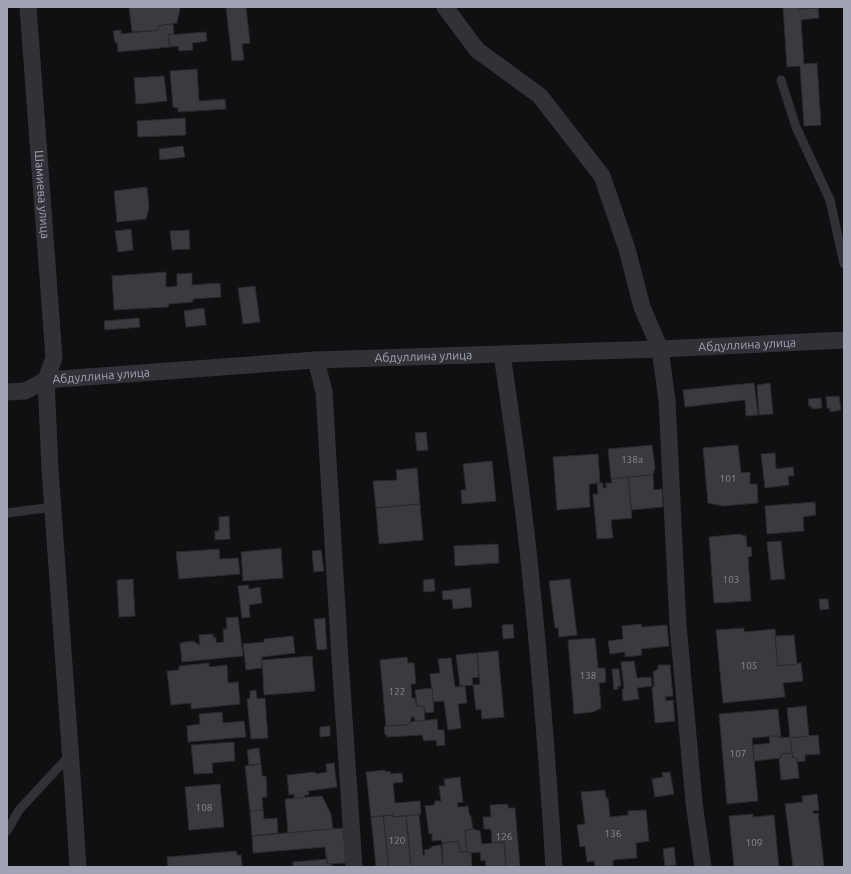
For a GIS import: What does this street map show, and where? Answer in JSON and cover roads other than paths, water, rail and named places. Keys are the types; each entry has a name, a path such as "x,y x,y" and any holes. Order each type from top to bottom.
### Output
{"street":[{"name":"Шамиева улица","path":"28,7 54,358 46,380"},
{"path":"445,7 477,50 540,96 602,176 627,249 642,307 660,349 667,400 678,625 694,802 703,867"},
{"name":"Абдуллина улица","path":"7,392 25,391 46,380 316,360 660,349 844,340"},
{"path":"502,354 531,578 546,736 554,867"},
{"path":"316,360 324,392 354,867"},
{"path":"46,380 53,507 78,867"}],"lane":[{"path":"781,80 796,127 830,200 844,264"},
{"path":"7,513 53,507"},
{"path":"7,831 11,817 71,754"}]}
